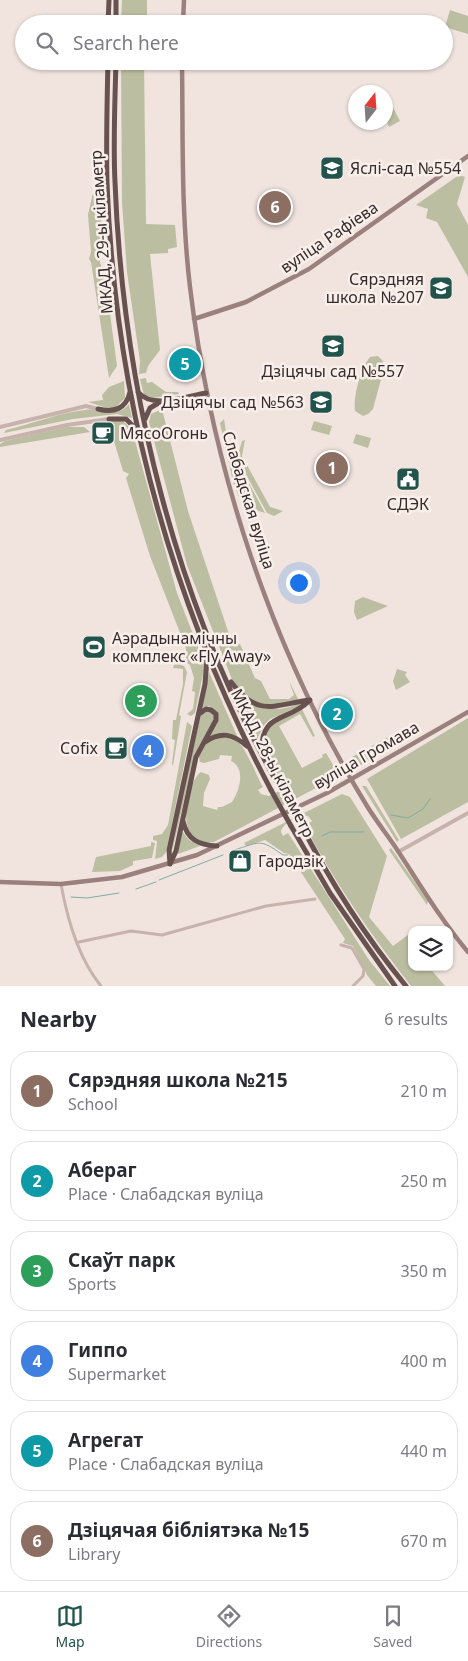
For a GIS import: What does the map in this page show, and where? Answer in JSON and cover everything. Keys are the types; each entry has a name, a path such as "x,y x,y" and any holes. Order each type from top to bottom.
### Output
{"highway":[{"path":"108,15 109,0"},
{"path":"116,0 116,15"},
{"name":"МКАД, 29-ы кіламетр","path":"108,70 108,193 120,325 132,400"},
{"name":"МКАД, 29-ы кіламетр","path":"116,70 116,191 120,259 140,399"},
{"path":"98,409 110,411 120,408 126,402 130,389"},
{"path":"138,391 148,400 162,401 206,393"},
{"name":"МКАД, 28-ы кіламетр","path":"140,399 144,422 178,552 224,674 262,757 300,823 324,870 358,922 406,986"},
{"name":"МКАД, 28-ы кіламетр","path":"132,400 138,433 176,574 206,654 249,748 291,826 352,927 395,986"},
{"path":"144,422 150,408 162,401"},
{"path":"109,419 126,419 133,424 138,433"},
{"path":"167,865 208,669 206,654"},
{"path":"224,674 244,697 256,704 279,707 310,700"},
{"path":"262,757 262,740 268,725 303,707 310,700"},
{"path":"167,865 176,851 196,757 217,717 214,711 208,709 198,715"},
{"path":"203,744 215,736 226,735 237,738 249,748"},
{"path":"183,819 186,832 194,841 203,845 217,846"}],"main road":[{"path":"183,15 184,0"},
{"name":"Слабадская вуліца","path":"182,70 182,161 186,248 194,319 206,393 240,523 281,634 310,700 351,779 398,852 468,952"},
{"name":"вуліца Рафіева","path":"194,319 246,302 309,269 468,156"},
{"name":"вуліца Громава","path":"0,882 61,884 122,877 167,865 217,846 306,804 468,712"}],"street":[{"path":"0,427 86,406 98,409"},
{"path":"0,440 67,425 109,419"},
{"path":"398,852 468,813"},
{"path":"61,884 86,963 101,986"},
{"path":"78,942 131,931 162,935 266,906 315,899"},
{"path":"341,945 352,948 364,969 363,976 353,986"}],"green space":[{"path":"122,0 147,0 147,15 121,15"},
{"path":"450,10 468,16 468,34 453,29 453,15 449,15"},
{"path":"121,70 144,70 146,224 175,225 177,247 168,249 168,253 150,254 160,350 148,366 146,373 139,374 140,361 127,272 122,203"},
{"path":"393,108 400,121 393,125"},
{"path":"459,175 465,177 457,204 468,225 468,277 437,222 426,218 428,209 416,205"},
{"path":"99,179 102,234 99,257 107,291 117,366 109,378 89,259 91,252 88,215 96,180"},
{"path":"378,356 383,361 384,368 373,409 363,416 355,411 358,382 370,357"},
{"path":"146,378 147,383 152,382 166,392 178,392 179,394 153,398 144,395 140,379"},
{"path":"124,381 125,398 115,408 107,408 88,402 103,400 102,395 109,387"},
{"path":"129,404 132,418 117,414 73,419 4,433 6,430 75,411 113,412 124,409"},
{"path":"162,409 188,511 233,646 240,644 255,678 261,681 270,699 289,699 294,695 289,681 298,699 295,701 274,705 259,703 245,695 233,682 187,565 149,422 151,414"},
{"path":"224,419 229,451 241,496 239,497 233,482 220,423"},
{"path":"109,421 123,421 132,430 177,593 205,665 195,713 191,716 187,714 193,709 195,692 192,691 194,678 190,665 186,662 186,648 150,556 126,478 129,474 123,471 110,428 99,430 99,439 96,439 99,425"},
{"path":"314,421 332,426 329,435 311,430"},
{"path":"66,427 84,427 90,432 0,447 0,444 5,441"},
{"path":"356,434 371,438 368,448 353,443"},
{"path":"245,440 242,456 270,507 283,511 274,516 267,513 237,458 242,441"},
{"path":"236,459 265,513 249,508"},
{"path":"363,597 388,606 357,620 354,612 355,601"},
{"path":"177,664 184,666 187,672 179,715 181,716 173,766 175,740 172,739 173,720 176,720 183,684 183,669 173,668"},
{"path":"397,669 407,672 405,675 410,682 396,690 393,681"},
{"path":"209,672 238,738 218,734 209,737 217,712 209,706 202,708"},
{"path":"239,696 261,708 277,709 301,703 302,705 270,719 264,725 257,739"},
{"path":"302,709 315,736 313,737 300,714 279,726 302,768 323,757 322,755 326,753 336,770 334,776 314,785 316,788 214,842 201,842 192,836 187,826 187,801 191,788 201,772 209,775 210,779 204,793 203,806 217,810 218,807 232,802 240,780 239,769 231,761 232,756 220,755 219,759 204,763 200,762 201,748 211,740 218,738 232,739 238,742 248,756 263,787 258,790 261,794 269,796 285,788 288,784 285,776 280,778 264,751 263,740 265,733 275,723"},
{"path":"207,711 214,714 214,719 195,753 172,852 170,853 201,714"},
{"path":"468,718 468,802 401,839 367,779"},
{"path":"187,722 192,726 166,852 162,857 155,859 157,841 153,840 153,836 162,834 168,825"},
{"path":"395,733 400,741 393,747 389,746 370,756 371,759 358,767 352,757"},
{"path":"362,786 366,786 399,840 397,842"},
{"path":"342,794 350,797 387,856 369,917 393,946 408,935 408,971 432,971 445,986 411,986 382,948 341,888 305,826 312,821 308,816 291,820 284,826 281,832 283,836 288,833 369,960 390,986 376,986 367,975 353,946 343,943 345,939 289,854 284,853 265,840 246,846 244,843"},
{"path":"182,831 189,840 200,846 178,854"},
{"path":"151,842 155,843 152,858 133,861 133,865 120,871 92,872 96,857 151,846"},
{"path":"391,848 428,901 427,905 389,850"}],"waterway":[{"path":"391,815 408,818 423,809 430,799"},
{"path":"322,836 330,832 364,832"},
{"path":"234,850 260,843 269,846 283,855 288,855"},
{"path":"159,880 223,855"},
{"path":"136,889 156,882"},
{"path":"71,897 87,898 119,893"}],"place":[{"name":"Яслі-сад №554","path":"332,168"},
{"name":"Дзіцячая бібліятэка №15","path":"275,207"},
{"name":"Сярэдняя школа №207","path":"441,288"},
{"name":"Дзіцячы сад №557","path":"333,346"},
{"name":"Агрегат","path":"185,364"},
{"name":"Дзіцячы сад №563","path":"321,402"},
{"name":"МясоОгонь","path":"103,433"},
{"name":"Сярэдняя школа №215","path":"332,468"},
{"name":"СДЭК","path":"408,479"},
{"name":"Аэрадынамічны комплекс «Fly Away»","path":"94,647"},
{"name":"Скаўт парк","path":"141,701"},
{"name":"Абераг","path":"337,714"},
{"name":"Cofix","path":"116,748"},
{"name":"Гиппо","path":"148,751"},
{"name":"Гародзік","path":"240,861"}]}
